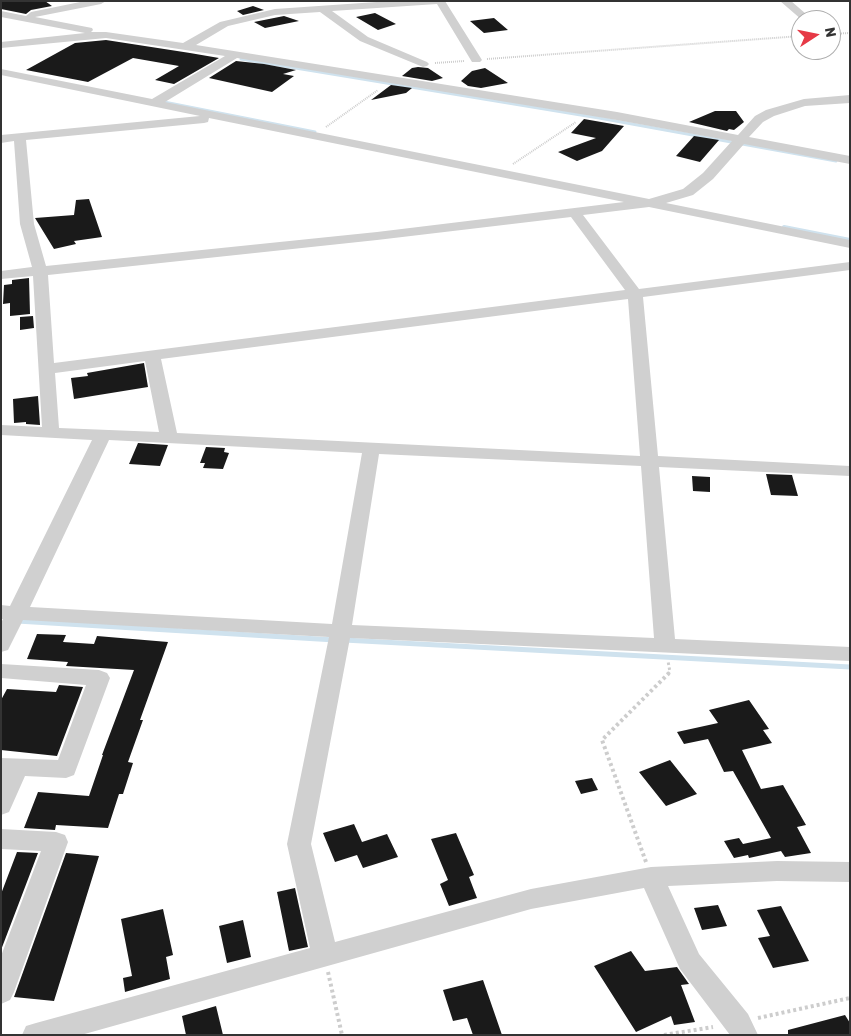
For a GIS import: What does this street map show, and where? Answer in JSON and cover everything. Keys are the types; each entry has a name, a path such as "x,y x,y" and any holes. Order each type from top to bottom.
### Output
{"street":[{"path":"20,17 75,3 101,1"},
{"path":"186,46 224,24 275,12 440,1 476,60"},
{"path":"785,1 796,10"},
{"path":"260,5 275,12"},
{"path":"322,9 364,38 423,64"},
{"path":"1,14 95,31 106,35 186,46 592,112 850,160"},
{"path":"1,45 106,35"},
{"path":"154,103 235,55"},
{"path":"1,72 850,244"},
{"path":"1,275 367,237 650,203 688,192 708,176 739,139 759,119 776,111 804,104 850,99"},
{"path":"1,139 223,117"},
{"path":"20,137 27,224 40,270 51,432"},
{"path":"574,212 636,294 648,461 665,645"},
{"path":"48,369 850,266"},
{"path":"152,356 169,438"},
{"path":"1,430 850,471"},
{"path":"1,645 8,612 103,435"},
{"path":"325,955 300,844 341,631 371,449"},
{"path":"8,612 341,631 850,654"},
{"path":"1,671 99,678 66,769 9,767 1,806"},
{"path":"1,839 56,842 1,992"},
{"path":"53,1032 530,899 651,877 777,871 850,872"},
{"path":"651,877 689,961 738,1023 744,1035"}],"path":[{"path":"423,64 791,37"},
{"path":"314,136 391,80"},
{"path":"499,173 592,112"},
{"path":"651,877 602,740 670,672 665,645"},
{"path":"325,955 342,1035"}],"building":[{"path":"1,1 45,1 52,6 31,10 26,14 1,9"},
{"path":"253,6 264,10 243,15 237,11"},
{"path":"375,13 396,24 378,30 356,17"},
{"path":"284,16 299,21 265,28 254,22"},
{"path":"494,18 508,30 484,33 470,21"},
{"path":"106,40 219,58 174,84 155,80 179,66 133,58 88,82 26,70 75,43"},
{"path":"236,61 296,70 283,74 294,76 272,92 209,78"},
{"path":"412,68 428,68 443,78 432,81 402,76"},
{"path":"485,68 508,83 481,88 468,86 461,81 472,71"},
{"path":"391,85 412,88 406,93 371,100"},
{"path":"715,111 736,111 744,122 734,130 729,129 727,131 689,122"},
{"path":"584,119 624,126 602,151 577,161 558,152 596,138 571,133"},
{"path":"694,136 719,140 700,162 676,156"},
{"path":"89,199 102,237 74,241 76,244 54,249 35,218 74,215 76,200"},
{"path":"29,278 30,314 10,316 10,303 3,304 4,285 12,284 12,280"},
{"path":"33,316 34,328 20,330 20,317"},
{"path":"144,363 148,387 74,399 71,378 88,376 87,373"},
{"path":"38,396 40,425 26,424 26,422 14,423 13,399"},
{"path":"138,443 168,445 160,466 129,464"},
{"path":"206,447 225,448 224,452 229,453 223,469 203,468 205,463 200,463"},
{"path":"766,474 792,475 798,496 771,495"},
{"path":"692,476 710,477 710,492 693,491"},
{"path":"37,634 66,635 63,642 94,644 97,636 168,642 140,720 143,720 128,762 133,763 123,794 119,794 108,828 56,825 55,830 24,828 38,792 89,796 102,755 134,670 66,666 68,662 27,659"},
{"path":"59,685 83,687 57,756 1,750 1,700 7,689 56,692"},
{"path":"749,700 769,729 763,730 772,743 742,750 761,789 783,785 806,825 797,827 811,853 785,857 781,851 749,858 748,855 734,858 724,841 739,838 743,844 771,838 733,771 724,772 708,739 684,744 677,732 718,723 709,710"},
{"path":"670,760 697,794 666,806 639,772"},
{"path":"592,778 598,790 581,794 575,781"},
{"path":"354,824 362,842 387,834 398,857 363,868 357,855 335,862 323,833"},
{"path":"456,833 474,875 469,877 477,898 449,906 440,884 448,880 431,839"},
{"path":"17,852 38,853 1,950 1,894"},
{"path":"66,853 99,856 54,1001 14,997"},
{"path":"295,888 308,947 289,951 277,892"},
{"path":"718,905 727,926 702,930 694,908"},
{"path":"781,906 809,961 773,968 758,938 770,936 757,910"},
{"path":"163,909 173,955 166,957 170,979 125,992 123,978 132,976 121,919"},
{"path":"243,920 251,957 227,963 219,926"},
{"path":"631,951 645,971 677,967 689,984 681,985 695,1022 674,1025 671,1016 636,1032 594,966"},
{"path":"483,980 502,1035 473,1035 467,1018 453,1021 443,990"},
{"path":"216,1006 223,1035 186,1035 182,1016"},
{"path":"845,1015 850,1023 850,1035 788,1035 788,1030"}],"waterway":[{"path":"241,59 599,118 836,161"},
{"path":"159,101 315,132"},
{"path":"784,227 850,240"},
{"path":"17,621 335,640"},
{"path":"344,640 850,667"}]}
